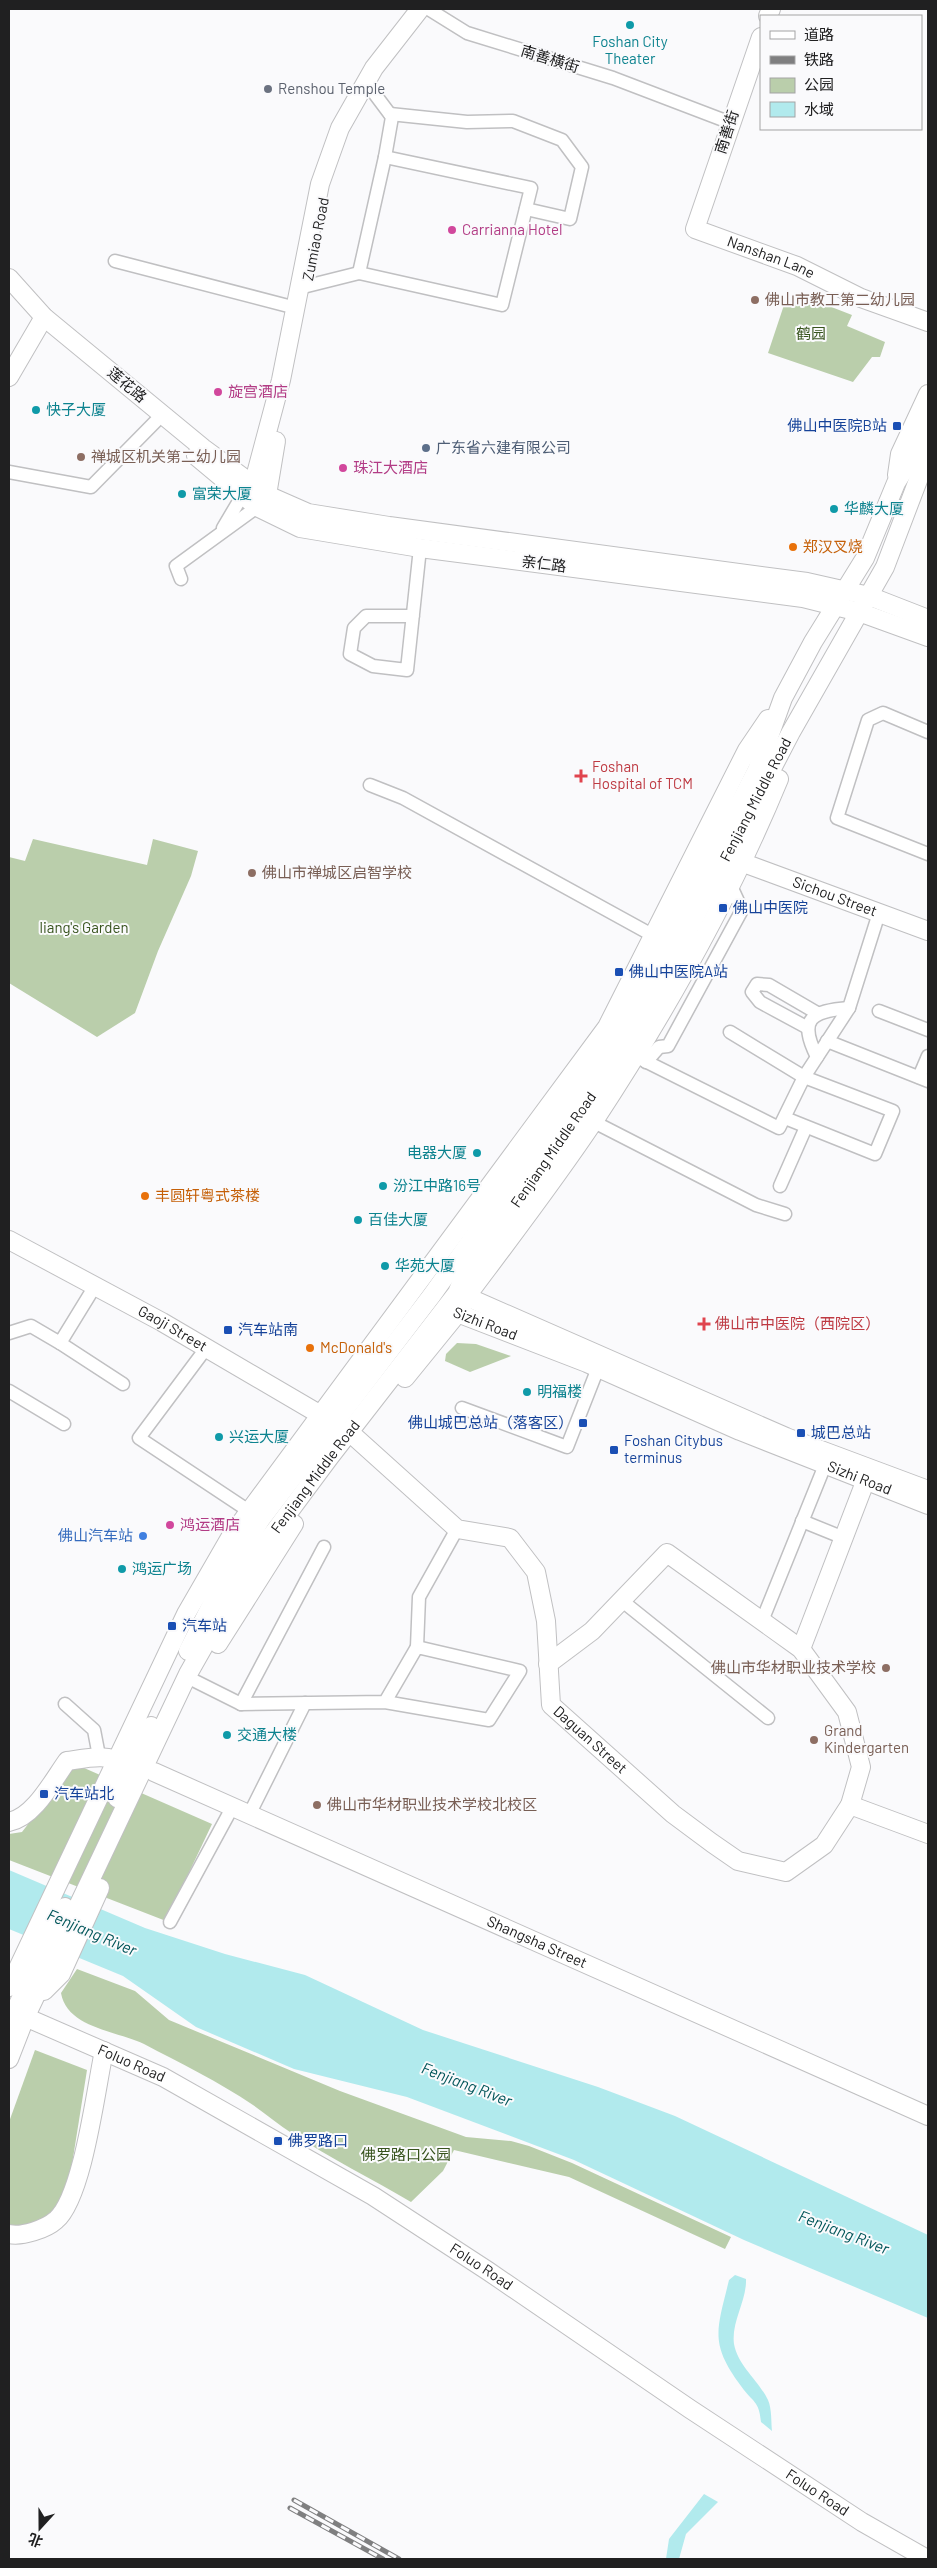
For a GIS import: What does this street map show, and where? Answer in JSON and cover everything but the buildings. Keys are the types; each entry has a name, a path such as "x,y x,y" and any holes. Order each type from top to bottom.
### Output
{"main road":[{"name":"Zumiao Road","path":"255,496 307,286 326,186 348,129 382,71 427,9"},
{"name":"Zumiao Road","path":"255,496 282,380 320,184 340,128 374,68 427,9"},
{"name":"南善街","path":"696,229 760,40"},
{"name":"Nanshan Lane","path":"696,229 797,266 861,298 928,322"},
{"name":"莲花路","path":"9,278 37,317 156,421 255,496"},
{"name":"莲花路","path":"9,296 203,448 255,496"},
{"path":"9,355 37,317"},
{"path":"9,377 37,317"},
{"path":"896,483 900,454 928,394"},
{"path":"896,483 911,459 928,423"},
{"name":"Fenjiang Middle Road","path":"137,1766 251,1563 451,1311 633,1036 791,732 885,567 908,511 928,454"},
{"path":"908,511 928,482"},
{"name":"Fenjiang Middle Road","path":"328,1418 432,1294 620,1032 756,770 782,698 865,558 896,483"},
{"name":"亲仁路","path":"255,496 300,528 420,548 803,598 859,612 928,638"},
{"name":"亲仁路","path":"255,496 308,513 335,518 845,589 869,596 928,619"},
{"path":"18,1993 61,1974 123,1811 186,1614 254,1514 328,1418 607,1027 746,750 782,698"},
{"path":"465,1290 641,1059 656,1021 730,884 779,780 791,732"},
{"name":"Sichou Street","path":"741,862 928,931"},
{"name":"Gaoji Street","path":"9,1240 207,1347 328,1418"},
{"name":"Sizhi Road","path":"432,1294 465,1290 659,1371 674,1388 786,1437 928,1490"},
{"name":"Sizhi Road","path":"432,1294 451,1311 598,1368 740,1431 865,1482 928,1505"},
{"path":"9,2059 18,1993 106,1782 137,1766 195,1681 284,1537 451,1311"},
{"path":"356,1438 457,1529"},
{"path":"801,1650 865,1482"},
{"name":"Daguan Street","path":"457,1529 510,1538 536,1572 546,1621 551,1705 673,1814 738,1861 786,1872 824,1845 850,1805 861,1767 847,1712 801,1650 667,1553 622,1600"},
{"path":"548,1664 592,1631 622,1600"},
{"path":"9,1822 20,1819 44,1794 67,1762 99,1756"},
{"name":"Shangsha Street","path":"99,1756 137,1766 250,1813 928,2116"},
{"path":"850,1805 928,1834"},
{"path":"18,1993 123,1811"},
{"name":"Foluo Road","path":"14,2016 164,2077 373,2196 862,2522 927,2559"},
{"path":"9,2234 37,2230 56,2220 73,2194 82,2167 104,2051"}],"street":[{"name":"南善横街","path":"427,9 467,33 613,78 731,123"},
{"path":"359,273 392,117 371,89"},
{"path":"390,114 467,122 513,121 562,140 582,167 570,219 526,209"},
{"path":"307,286 359,273 502,305 531,188 385,157"},
{"path":"115,261 296,308"},
{"path":"9,472 90,487 156,421"},
{"path":"181,579 176,566 221,532 255,496"},
{"path":"221,532 255,496"},
{"path":"413,616 366,616 354,628 350,654 373,666 408,670 420,548"},
{"path":"928,732 883,713 868,720 837,818 928,854"},
{"path":"370,785 403,798 654,936"},
{"path":"641,1059 779,1128 804,1076 849,1008 879,913"},
{"path":"808,1028 760,1002 752,992 757,984 769,985 817,1013"},
{"path":"817,1057 808,1038 808,1028 817,1013 826,1010 849,1008"},
{"path":"879,1012 928,1030"},
{"path":"730,1032 804,1076 893,1111 875,1154 785,1118"},
{"path":"827,1041 923,1079 928,1056"},
{"path":"594,1122 756,1206 785,1214"},
{"path":"780,1186 806,1126"},
{"path":"60,1343 95,1286"},
{"path":"9,1333 31,1326 123,1384"},
{"path":"207,1347 139,1438 254,1514"},
{"path":"462,1408 567,1447 598,1368"},
{"path":"9,1390 64,1424"},
{"path":"762,1621 825,1465"},
{"path":"802,1521 844,1538"},
{"path":"385,1702 417,1647 419,1597 457,1529"},
{"path":"241,1704 324,1547"},
{"path":"622,1600 768,1718"},
{"path":"195,1681 241,1704 385,1702 489,1720 520,1671 417,1647"},
{"path":"250,1813 305,1703"},
{"path":"65,1704 94,1730 99,1756"},
{"path":"170,1922 233,1806"}],"green space":[{"name":"鹤园","path":"798,294 852,315 847,326 885,342 880,357 872,357 853,382 768,353 785,302 793,304"},
{"name":"liang's Garden","path":"33,839 147,865 153,839 198,851 191,876 158,951 135,1013 97,1037 9,983 9,857 25,861"},
{"path":"457,1343 476,1344 511,1356 470,1372 445,1361 446,1354"},
{"path":"75,1764 212,1824 166,1921 9,1860 9,1834 22,1832"},
{"name":"佛罗路口公园","path":"77,1969 135,1991 169,2020 340,2091 466,2137 511,2141 529,2146 572,2163 731,2237 725,2249 569,2177 454,2150 443,2171 411,2202 307,2143 253,2105 213,2081 144,2044 83,2021 65,2005 61,1993"},
{"path":"35,2050 87,2070 66,2202 40,2224 9,2228 9,2122"}],"water":[{"name":"Fenjiang River","path":"9,1870 145,1928 225,1954 305,1975 423,2030 598,2087 675,2116 928,2235 928,2318 744,2240 574,2160 407,2097 294,2069 196,2027 123,1976 9,1929"},
{"path":"735,2275 746,2279 746,2287 735,2328 734,2344 744,2366 768,2400 771,2411 772,2431 761,2422 757,2405 731,2371 720,2347 719,2324 721,2312 729,2280"},
{"path":"704,2494 718,2502 686,2534 679,2559 666,2559 669,2539"}],"railway":[{"path":"294,2500 399,2559"},
{"path":"290,2508 383,2559"}],"place":[{"name":"Foshan City Theater","path":"630,25"},
{"name":"Renshou Temple","path":"268,89"},
{"name":"Carrianna Hotel","path":"452,230"},
{"name":"佛山市教工第二幼儿园","path":"755,300"},
{"name":"旋宫酒店","path":"218,392"},
{"name":"快子大厦","path":"36,410"},
{"name":"佛山中医院B站","path":"897,426"},
{"name":"广东省六建有限公司","path":"426,448"},
{"name":"禅城区机关第二幼儿园","path":"81,457"},
{"name":"珠江大酒店","path":"343,468"},
{"name":"富荣大厦","path":"182,494"},
{"name":"华麟大厦","path":"834,509"},
{"name":"郑汉叉烧","path":"793,547"},
{"name":"Foshan Hospital of TCM","path":"581,776"},
{"name":"佛山市禅城区启智学校","path":"252,873"},
{"name":"佛山中医院","path":"723,908"},
{"name":"佛山中医院A站","path":"619,972"},
{"name":"电器大厦","path":"477,1153"},
{"name":"汾江中路16号","path":"383,1186"},
{"name":"丰圆轩粤式茶楼","path":"145,1196"},
{"name":"百佳大厦","path":"358,1220"},
{"name":"华苑大厦","path":"385,1266"},
{"name":"佛山市中医院（西院区）","path":"704,1324"},
{"name":"汽车站南","path":"228,1330"},
{"name":"McDonald's","path":"310,1348"},
{"name":"明福楼","path":"527,1392"},
{"name":"佛山城巴总站（落客区）","path":"583,1423"},
{"name":"城巴总站","path":"801,1433"},
{"name":"兴运大厦","path":"219,1437"},
{"name":"Foshan Citybus terminus","path":"614,1450"},
{"name":"鸿运酒店","path":"170,1525"},
{"name":"佛山汽车站","path":"143,1536"},
{"name":"鸿运广场","path":"122,1569"},
{"name":"汽车站","path":"172,1626"},
{"name":"佛山市华材职业技术学校","path":"886,1668"},
{"name":"交通大楼","path":"227,1735"},
{"name":"Grand Kindergarten","path":"814,1740"},
{"name":"汽车站北","path":"44,1794"},
{"name":"佛山市华材职业技术学校北校区","path":"317,1805"},
{"name":"佛罗路口","path":"278,2141"}]}
